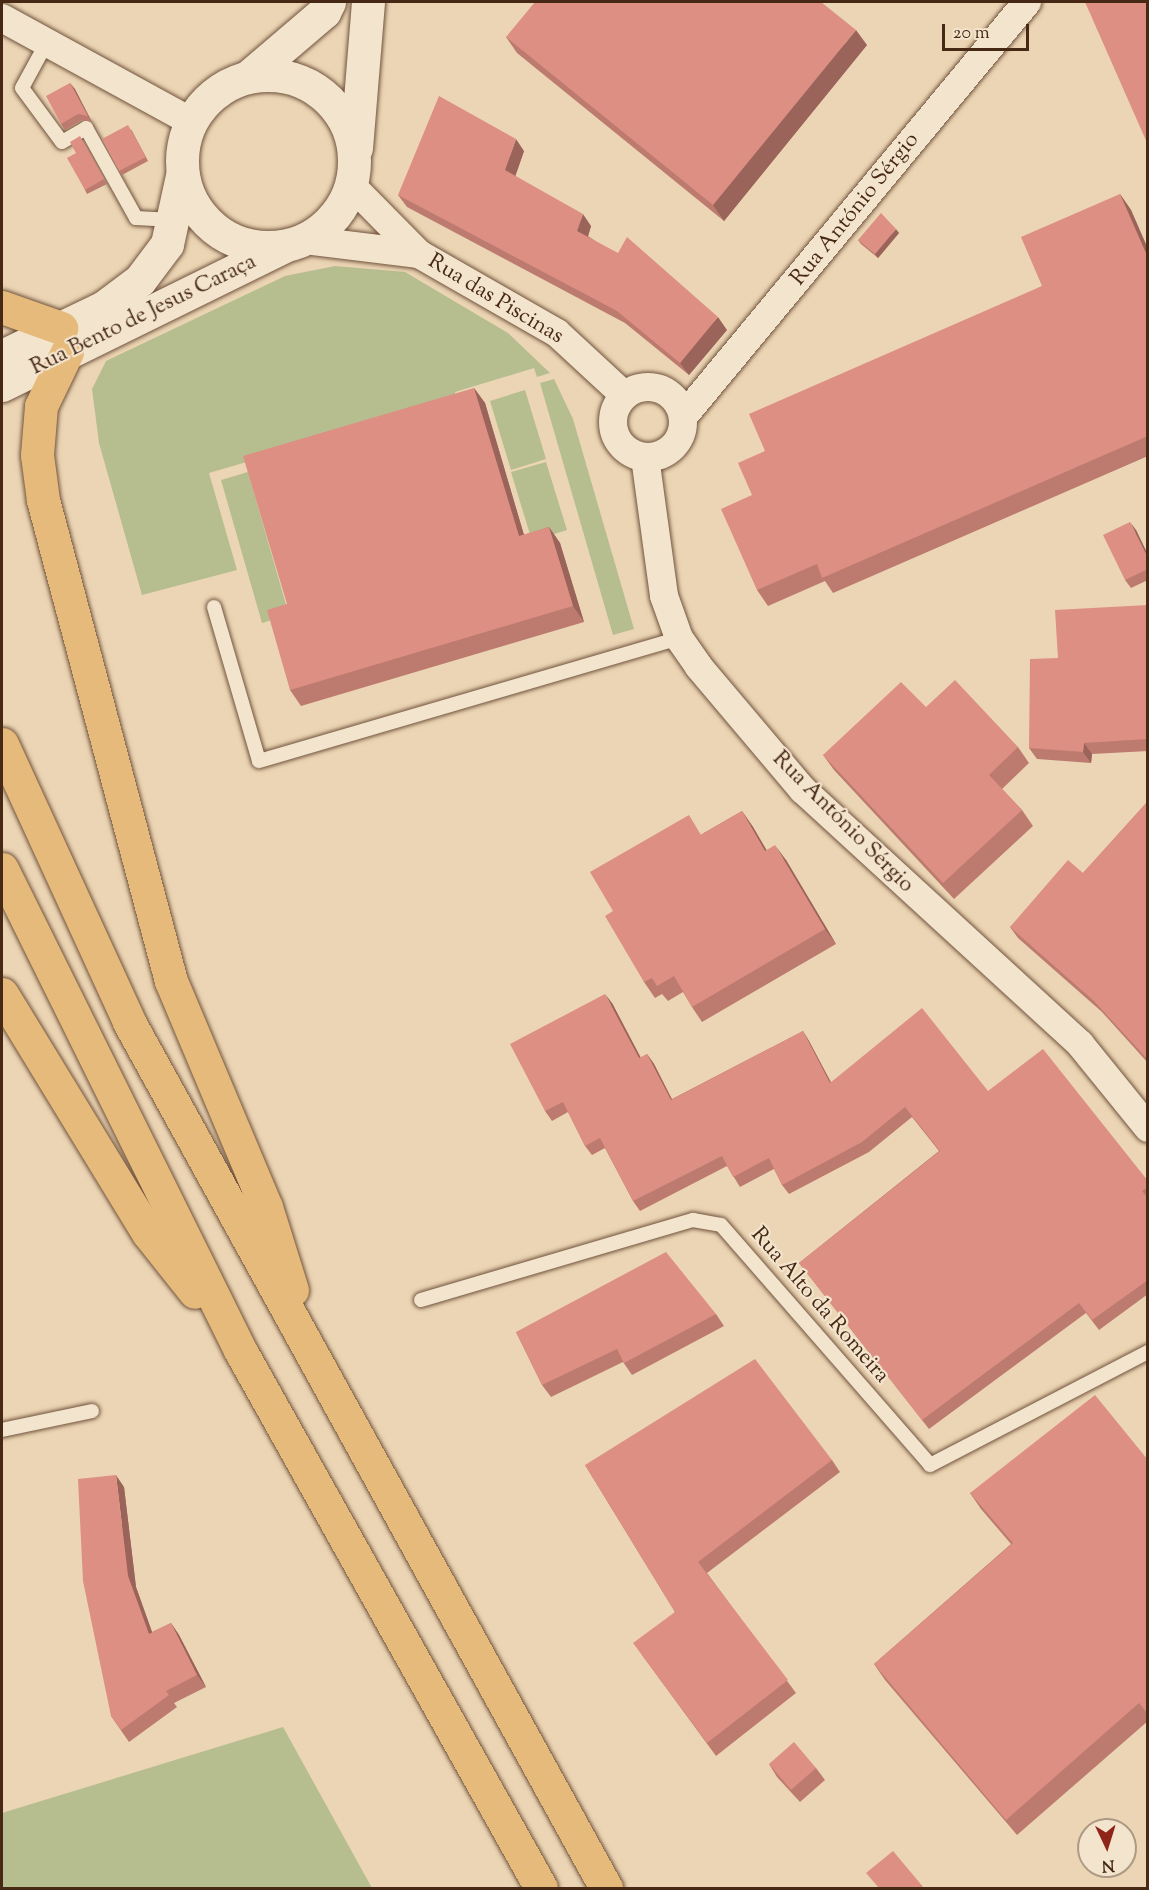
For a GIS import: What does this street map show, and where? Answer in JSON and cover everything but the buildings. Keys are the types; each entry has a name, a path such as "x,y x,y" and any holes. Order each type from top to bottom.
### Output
{"highway":[{"path":"2,307 64,340 41,406 37,455 79,647 171,981 266,1207 315,1363"},
{"path":"2,744 129,1022 606,1888"},
{"path":"2,869 240,1350 542,1888"},
{"path":"2,994 148,1233 240,1350"}],"main road":[{"path":"249,76 324,12 328,2"},
{"path":"354,171 348,126 332,101 308,83 279,74 249,76 225,85 190,122 182,148 182,176 191,202 208,224 231,240 258,248 295,243 334,218 354,171 368,2"},
{"name":"Rua Bento de Jesus Caraça","path":"2,385 140,280 167,244 182,176"},
{"name":"Rua Bento de Jesus Caraça","path":"2,356 64,340 295,243"}],"street":[{"name":"Rua António Sérgio","path":"683,417 1027,2"},
{"path":"2,18 190,122"},
{"name":"Rua das Piscinas","path":"354,171 419,254 557,333 624,395"},
{"name":"Rua das Piscinas","path":"295,243 419,254"},
{"path":"641,387 660,388 676,399 683,417 674,446 645,457 618,440 613,425 624,395 641,387"},
{"name":"Rua António Sérgio","path":"645,457 664,596 679,638 803,790 1080,1044 1148,1128"}],"lane":[{"path":"47,42 22,88 62,142 86,128 136,218 173,220"},
{"path":"214,607 259,761 679,638"},
{"name":"Rua Alto da Romeira","path":"421,1300 693,1220 721,1225 930,1465 1148,1352"},
{"path":"2,1430 92,1411"}],"green space":[{"path":"335,266 405,272 508,333 550,373 537,377 534,368 455,392 457,401 209,473 237,570 142,595 99,443 92,389 106,361 285,276"},
{"path":"554,379 573,419 634,629 613,635 540,383"},
{"path":"525,390 546,459 511,470 490,401"},
{"path":"546,462 567,530 532,541 511,472"},
{"path":"248,472 289,615 262,623 221,480"},
{"path":"283,1727 372,1888 2,1888 2,1813"}]}
